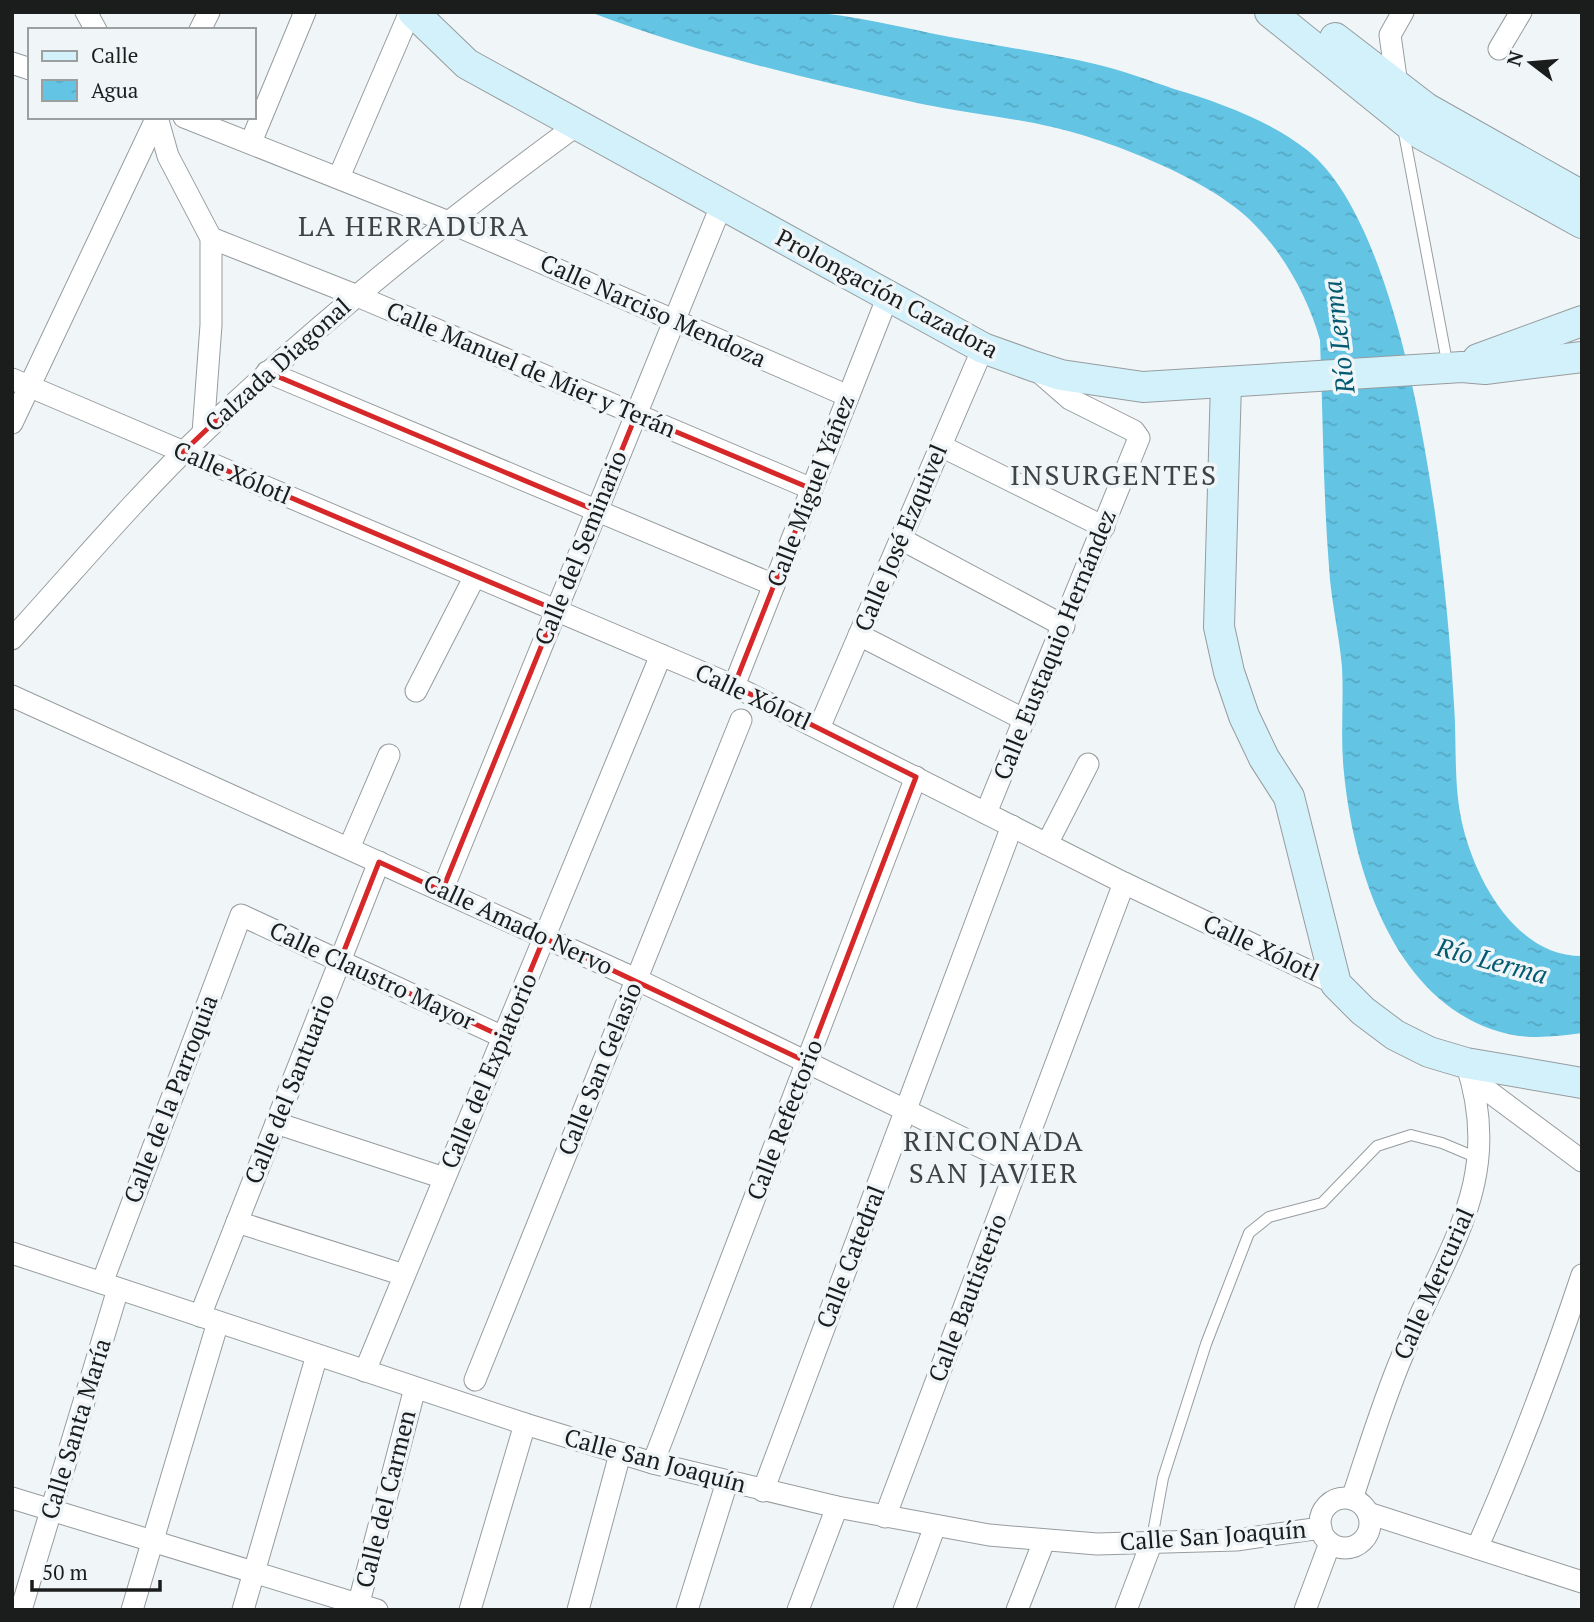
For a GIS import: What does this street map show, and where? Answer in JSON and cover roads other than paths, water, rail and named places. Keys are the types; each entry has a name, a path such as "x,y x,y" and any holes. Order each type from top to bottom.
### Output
{"street":[{"path":"86,12 95,28"},
{"path":"201,28 209,12"},
{"path":"251,142 305,12"},
{"path":"340,177 411,12"},
{"name":"Prolongación Cazadora","path":"411,12 467,64 721,206 983,348 1061,375 1143,387 1449,368 1485,369 1582,358"},
{"path":"1270,12 1421,134 1582,223"},
{"path":"1302,12 1426,108 1582,195"},
{"path":"1402,118 1390,35 1403,12"},
{"path":"1499,50 1521,12"},
{"path":"12,423 21,383 156,119"},
{"path":"158,119 167,156 211,238 211,325 203,433"},
{"name":"Calle Narciso Mendoza","path":"189,119 446,221 848,396"},
{"name":"Calzada Diagonal","path":"12,639 183,452 267,372 355,295 446,221 577,125"},
{"name":"Calle del Seminario","path":"442,891 721,206"},
{"name":"Calle Manuel de Mier y Terán","path":"211,238 355,295 812,489"},
{"name":"Calle Miguel Yáñez","path":"734,686 888,296"},
{"path":"1449,368 1582,321"},
{"name":"Calle José Ezquivel","path":"819,729 983,348"},
{"name":"Calle Eustaquio Hernández","path":"986,813 1139,438 1134,431 1070,399 1032,366"},
{"path":"267,372 774,585"},
{"path":"1239,381 1219,627 1229,672 1244,716 1264,758 1289,797 1336,984"},
{"name":"Calle Xólotl","path":"21,383 734,686 1124,883 1336,984 1363,1012 1395,1035 1469,1071 1582,1083"},
{"path":"941,446 1104,527"},
{"path":"901,539 1064,626"},
{"path":"416,691 475,576"},
{"path":"859,635 1025,720"},
{"name":"Calle del Expiatorio","path":"365,1371 661,655"},
{"name":"Calle Amado Nervo","path":"12,696 636,979 1018,1165"},
{"name":"Calle San Gelasio","path":"475,1380 741,720"},
{"path":"349,848 389,755"},
{"path":"1047,844 1088,764"},
{"name":"Calle Refectorio","path":"653,1463 915,777"},
{"name":"Calle Catedral","path":"763,1491 1012,826"},
{"name":"Calle del Santuario","path":"131,1610 237,1222 379,862"},
{"name":"Calle Bautisterio","path":"886,1517 1124,883"},
{"name":"Calle Claustro Mayor","path":"241,915 503,1037"},
{"name":"Calle de la Parroquia","path":"110,1286 241,915"},
{"path":"1469,1071 1582,1161"},
{"name":"Calle Mercurial","path":"1360,1506 1402,1355 1466,1217 1480,1159 1478,1107 1469,1071"},
{"path":"276,1123 444,1178"},
{"path":"237,1222 404,1275"},
{"name":"Calle San Joaquín","path":"14,1260 110,1286 620,1454 837,1507 935,1526 1044,1541 1151,1544 1326,1536"},
{"path":"1477,1548 1532,1419 1582,1275"},
{"name":"Calle Santa María","path":"21,1610 51,1510 110,1286"},
{"path":"243,1610 317,1355"},
{"name":"Calle del Carmen","path":"365,1608 415,1388"},
{"path":"470,1610 525,1424"},
{"path":"578,1610 620,1454"},
{"path":"687,1610 727,1482"},
{"path":"12,1498 365,1608"},
{"path":"1307,1609 1326,1536 1321,1517 1331,1503 1339,1499 1582,1582"},
{"path":"1326,1536 1343,1549 1360,1544 1369,1530 1360,1506"},
{"path":"798,1610 837,1507"},
{"path":"904,1610 935,1526"},
{"path":"1017,1610 1044,1541"},
{"path":"1126,1610 1151,1544"}],"lane":[{"path":"1402,118 1449,368"},
{"path":"1151,1544 1167,1466 1206,1344 1249,1233 1269,1217 1322,1203 1377,1146 1411,1135 1442,1143 1480,1159"}],"water":[{"name":"Río Lerma","path":"590,12 822,13 1059,56 1115,69 1226,107 1260,121 1307,150 1343,192 1373,253 1398,327 1417,409 1432,493 1450,646 1458,796 1469,849 1490,892 1519,930 1538,944 1559,953 1582,956 1582,1033 1548,1037 1513,1035 1473,1021 1439,999 1412,969 1389,934 1372,895 1358,854 1344,773 1342,667 1331,592 1327,539 1320,340 1301,290 1260,230 1230,203 1182,175 1101,141 1020,120 922,104 796,75 713,53"}],"district":[{"name":"LA HERRADURA","path":"414,226"},
{"name":"INSURGENTES","path":"1114,475"},
{"name":"RINCONADA SAN JAVIER","path":"994,1157"}]}
